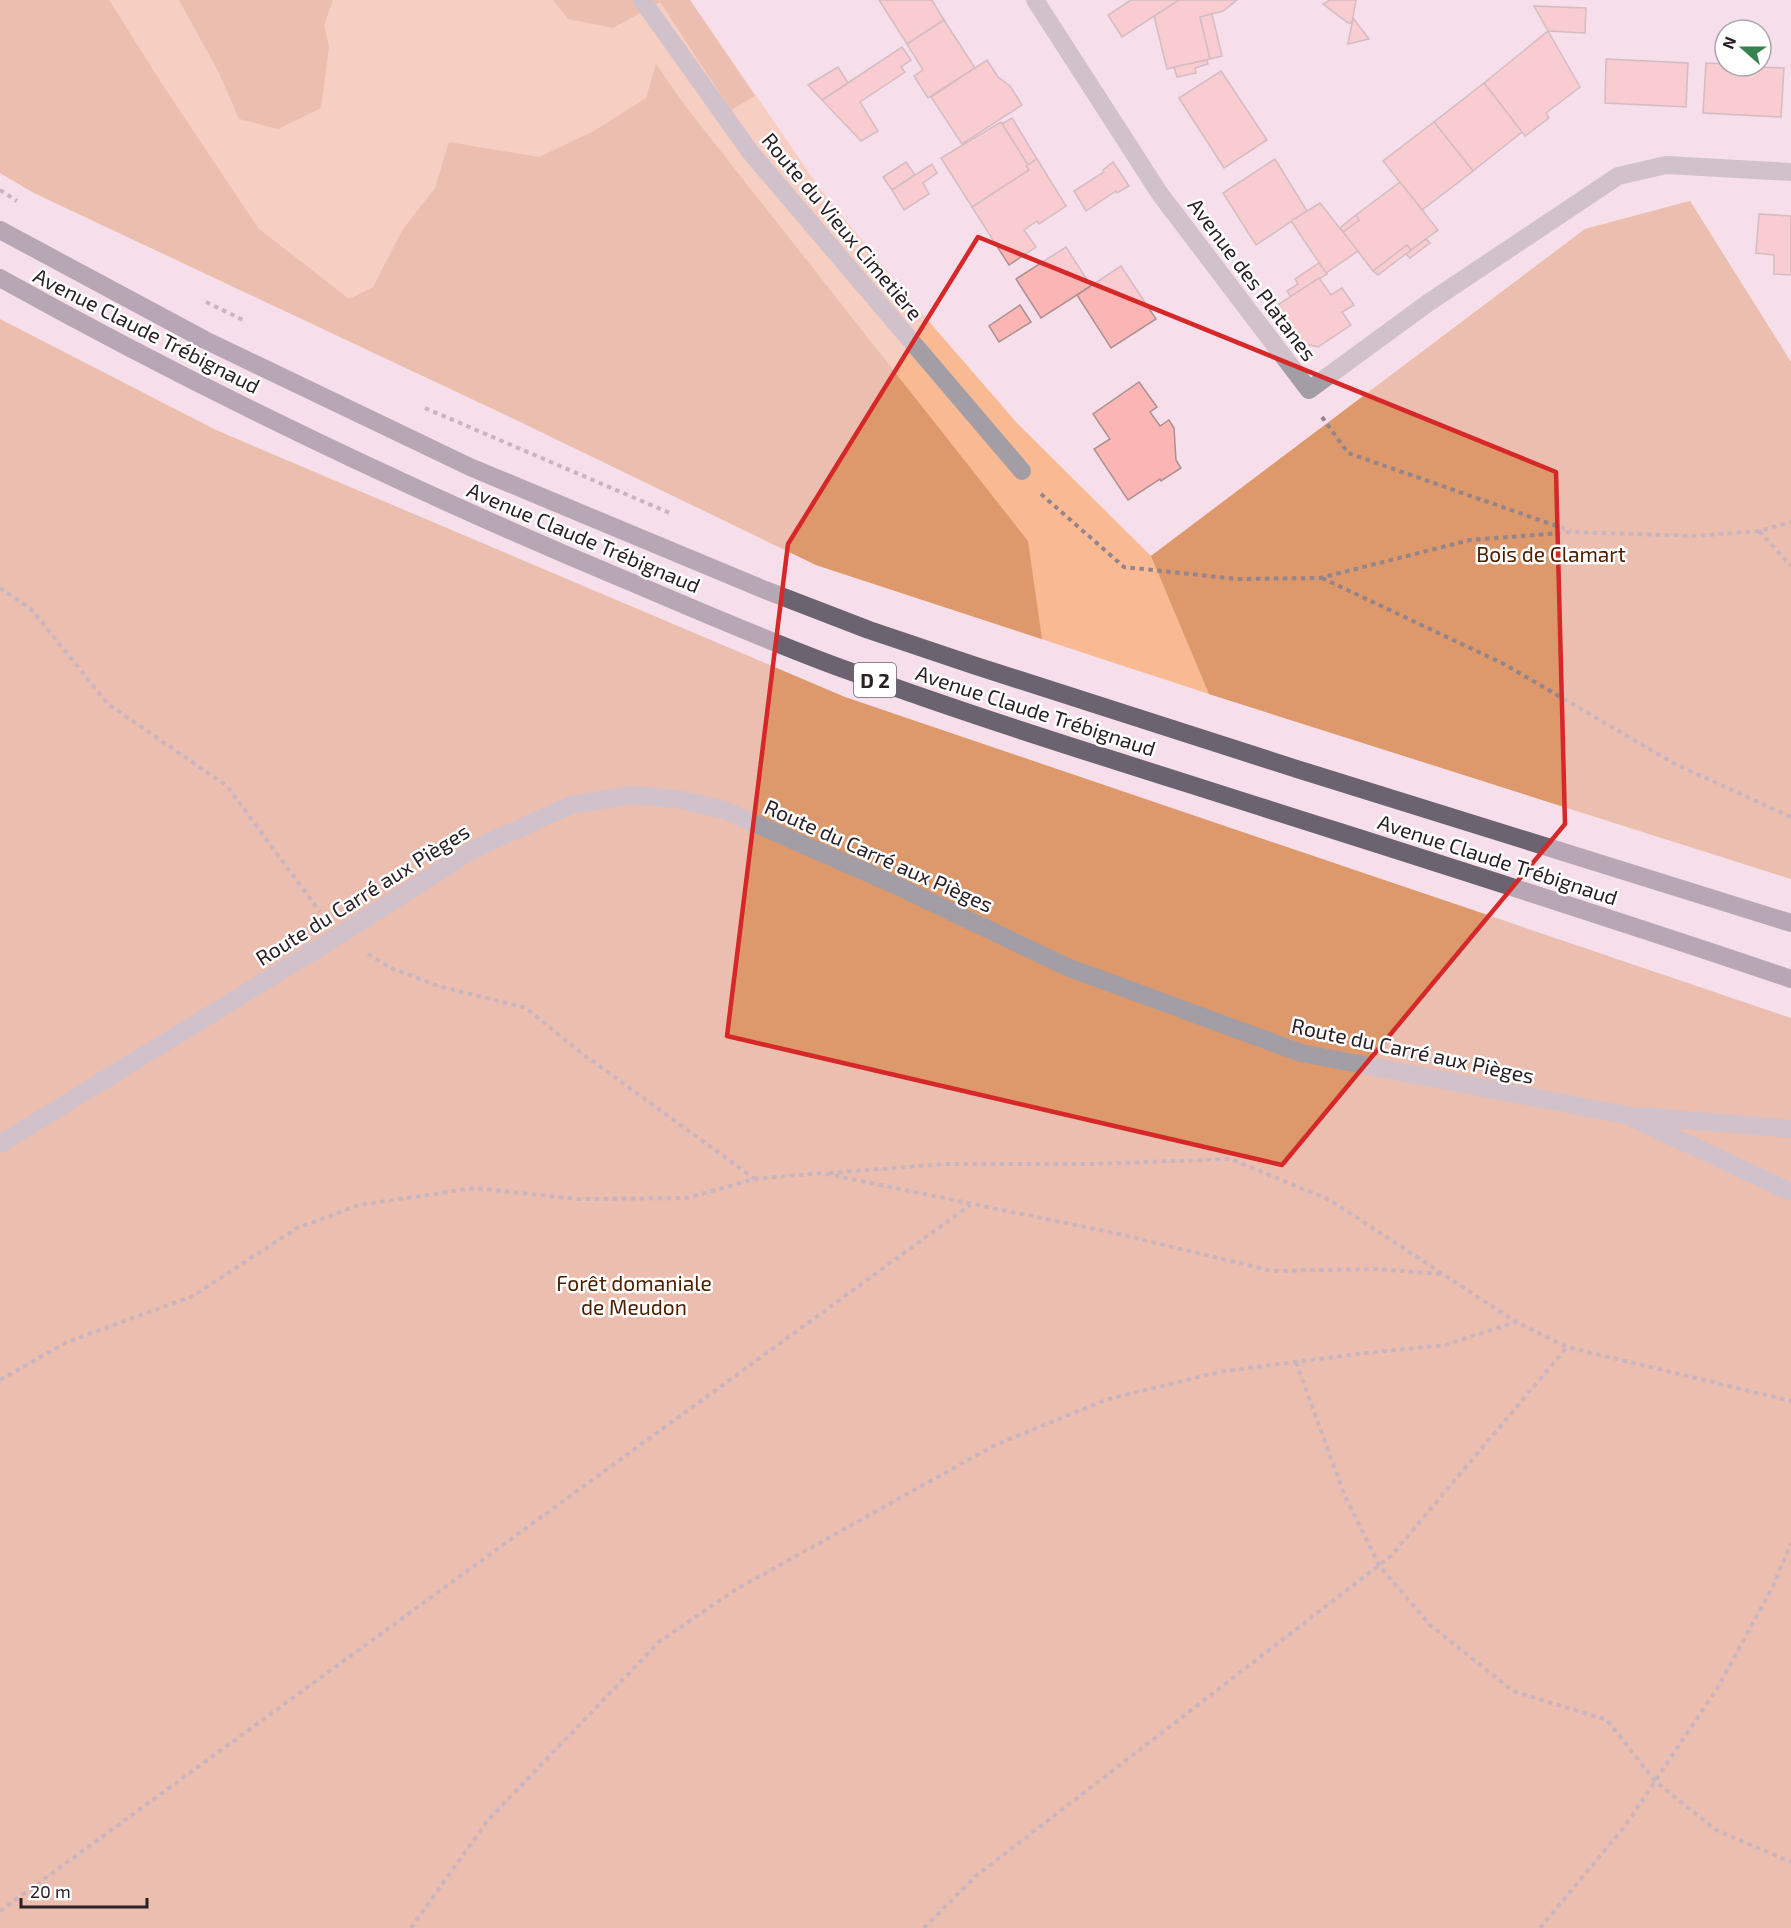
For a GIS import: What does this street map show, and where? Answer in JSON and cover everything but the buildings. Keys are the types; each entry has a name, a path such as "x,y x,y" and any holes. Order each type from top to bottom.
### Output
{"main road":[{"name":"Avenue Claude Trébignaud","path":"0,230 205,340 470,467 765,590 869,630 996,672 1791,923"},
{"name":"Avenue Claude Trébignaud","path":"0,278 68,316 227,398 394,479 525,538 817,658 999,723 1646,930 1791,979"}],"street":[{"name":"Route du Vieux Cimetière","path":"642,0 751,153 1022,471"},
{"name":"Avenue des Platanes","path":"1035,0 1160,194 1309,390 1428,303 1618,176 1666,165 1791,172"},
{"name":"Route du Carré aux Pièges","path":"0,1144 338,936 474,849 571,805 631,795 678,799 724,810 894,885 1067,967 1300,1053 1626,1115 1791,1192"},
{"path":"1626,1115 1791,1129"}],"path":[{"path":"0,190 20,202"},
{"path":"201,299 253,325"},
{"path":"1309,390 1323,418 1348,453 1574,532"},
{"path":"422,406 677,517"},
{"path":"1022,471 1046,500 1124,567 1237,579 1320,578 1470,540 1574,532 1693,536 1759,531 1791,522"},
{"path":"1759,531 1791,566"},
{"path":"1320,578 1504,664 1675,764 1791,817"},
{"path":"0,588 31,609 108,704 227,786 338,936 391,968 438,986 526,1008 580,1052 755,1179"},
{"path":"0,1380 67,1342 193,1296 297,1228 359,1205 475,1188 577,1199 686,1198 755,1179 944,1164 1093,1164 1231,1159 1330,1200 1516,1322 1567,1347 1791,1401"},
{"path":"822,1173 1119,1234 1272,1271 1375,1269 1442,1274"},
{"path":"0,1911 970,1205"},
{"path":"411,1928 488,1820 659,1642 735,1590 995,1445 1108,1399 1224,1371 1445,1345 1516,1322"},
{"path":"924,1928 976,1876 1390,1556 1567,1347"},
{"path":"1296,1362 1344,1494 1379,1565 1430,1625 1513,1690 1607,1720 1655,1781 1716,1830 1791,1862"},
{"path":"1540,1928 1625,1826 1718,1687 1772,1588 1791,1544"}],"highlighted area":[{"path":"978,237 1556,472 1565,824 1282,1165 727,1036 788,544"}],"green space":[{"name":"Bois de Clamart","path":"0,0 690,0 821,190 919,310 1017,423 1151,556 1585,229 1690,201 1791,362 1791,879 1209,694 816,565 510,417 34,193 0,173"},
{"path":"0,0 109,0 258,228 349,299 373,287 403,229 435,188 449,142 539,157 594,131 646,98 656,64 686,107 1028,541 1042,639 816,565 510,417 34,193 0,173"},
{"path":"179,0 333,0 324,25 329,47 321,108 278,129 239,119 219,73"},
{"path":"553,0 690,0 755,96 731,110 660,2 613,28 568,19"},
{"path":"1690,201 1791,362 1791,879 1209,694 1151,556 1585,229"},
{"name":"Forêt domaniale de Meudon","path":"0,319 216,430 845,697 1791,1018 1791,1928 0,1928"}]}
